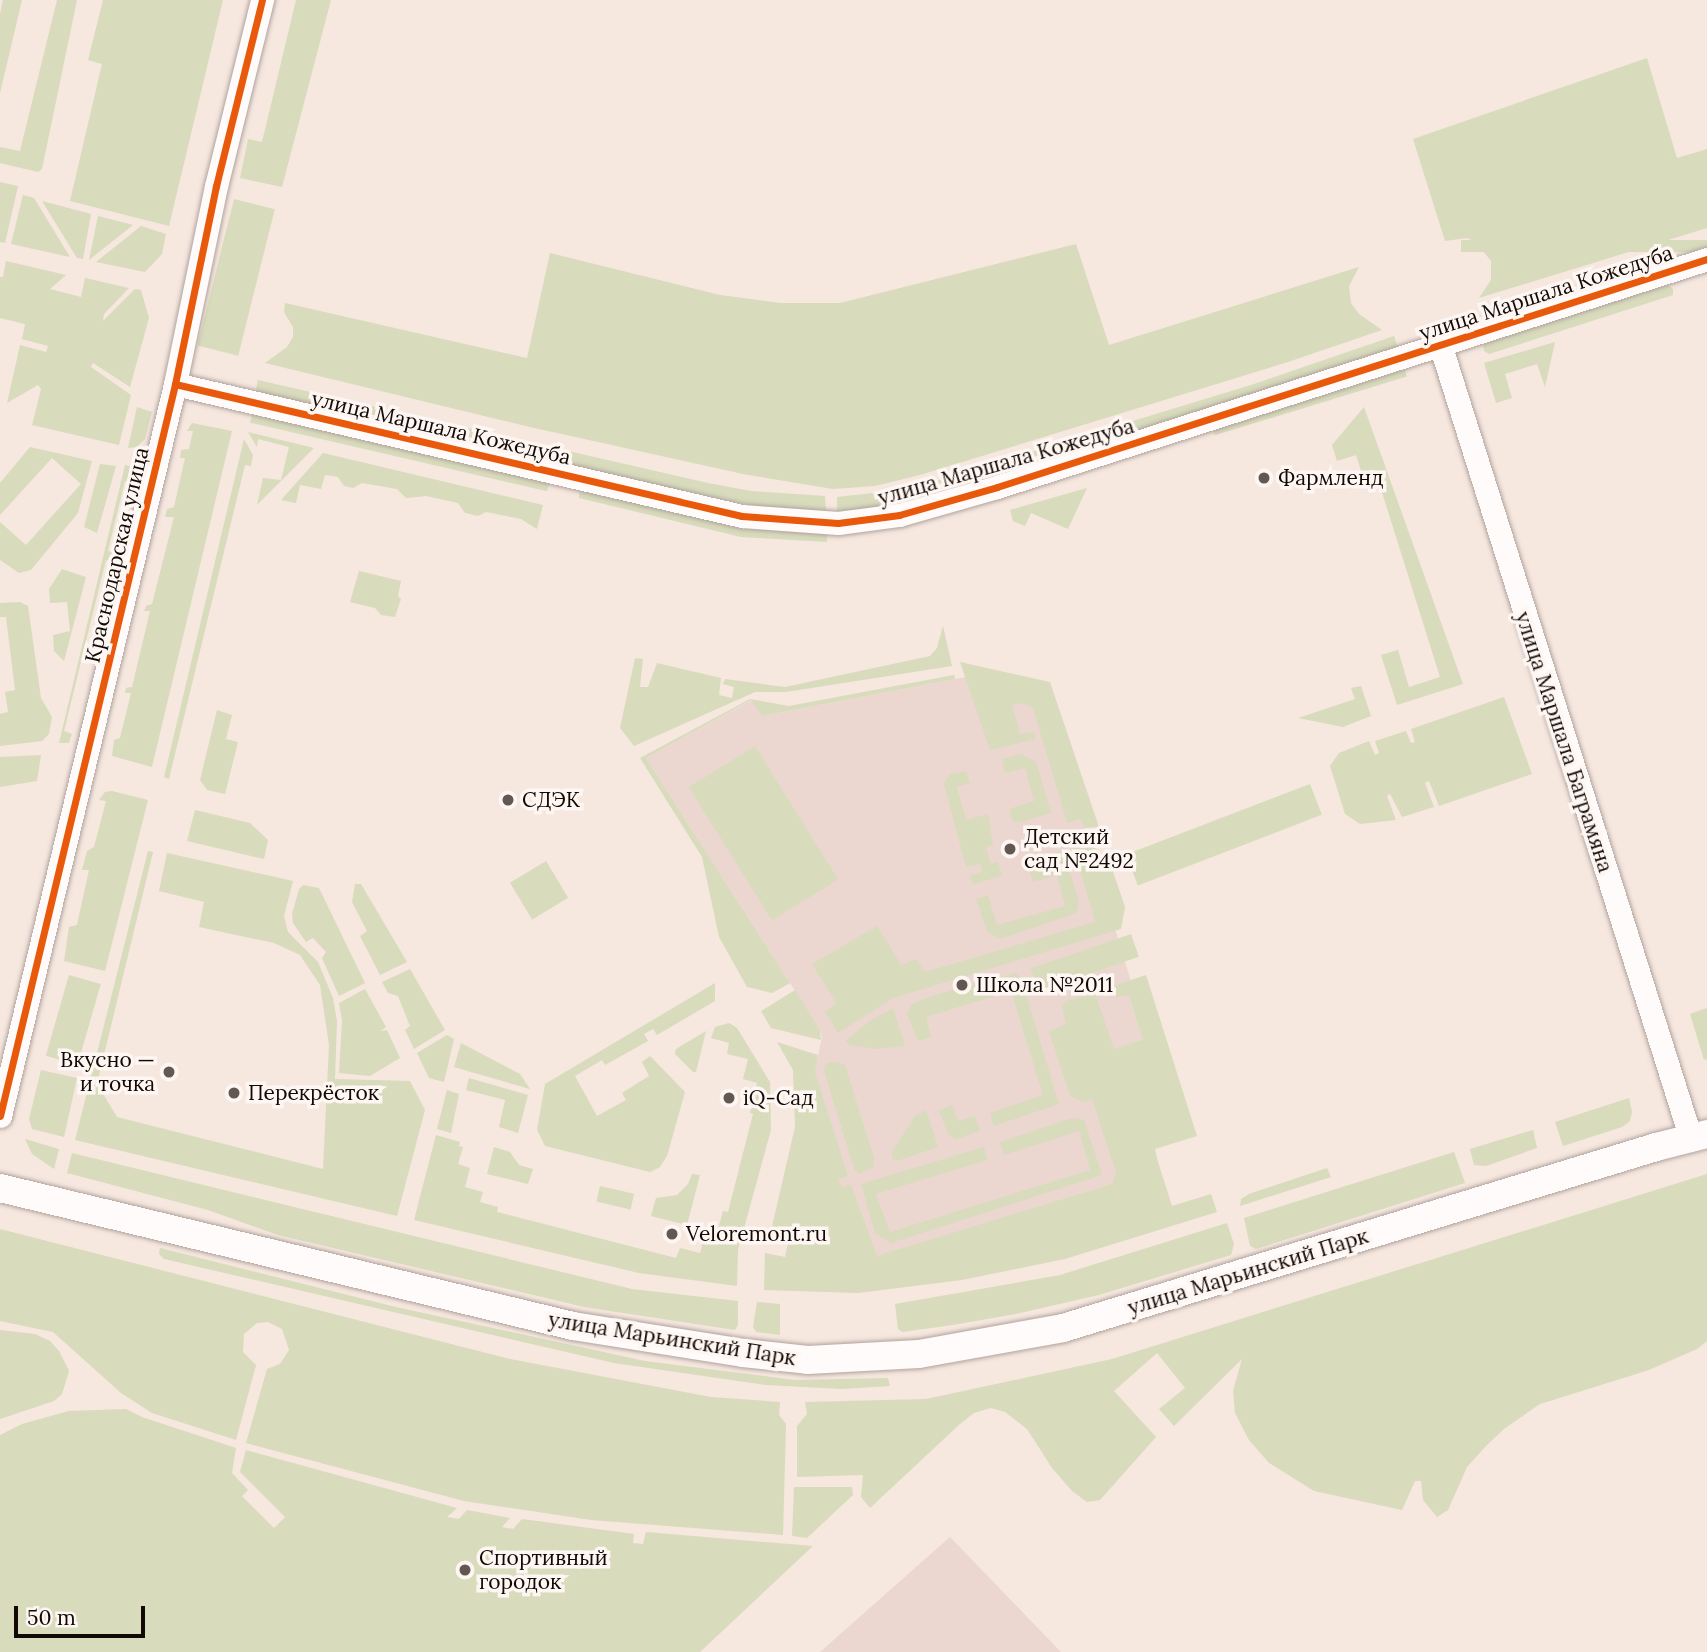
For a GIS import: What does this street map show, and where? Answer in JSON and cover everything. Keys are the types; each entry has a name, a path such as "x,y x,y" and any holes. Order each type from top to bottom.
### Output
{"main road":[{"name":"улица Марьинский Парк","path":"0,1188 573,1326 743,1353 808,1360 919,1354 1063,1328 1699,1137"}],"street":[{"name":"Краснодарская улица","path":"0,1116 175,384 219,174 262,0"},
{"name":"улица Маршала Кожедуба","path":"175,384 742,516 838,523 899,515 997,487 1707,259"},
{"name":"улица Маршала Баграмяна","path":"1440,345 1699,1137"}],"shaded area":[{"name":"Школа №2011","path":"971,676 1048,709 1155,1060 1144,1217 855,1274 786,1205 822,1037 820,1030 646,758 752,700 762,716"},
{"path":"950,1537 1061,1652 820,1652"}],"green space":[{"path":"3,0 22,0 0,93 0,14"},
{"path":"57,0 77,0 42,169 38,172 0,163 0,147 20,151"},
{"path":"103,0 223,0 169,226 70,201 102,64 88,60"},
{"path":"296,0 331,0 282,187 240,178 248,139 262,142"},
{"path":"1647,58 1677,158 1707,149 1707,228 1479,298 1491,280 1491,261 1476,242 1467,238 1445,241 1413,139"},
{"path":"0,182 18,186 5,243 0,242"},
{"path":"23,195 34,198 70,257 11,244"},
{"path":"234,199 275,209 238,356 197,346"},
{"path":"42,201 91,214 83,259 77,258"},
{"path":"98,216 133,225 89,260"},
{"path":"141,226 166,234 162,254 145,272 96,262"},
{"path":"1461,240 1707,240 1707,252 1461,252"},
{"path":"1076,244 1109,345 1359,267 1349,286 1351,303 1359,314 1382,330 1285,363 920,475 875,486 833,489 743,474 530,427 265,363 287,347 293,337 293,327 284,312 285,303 527,358 550,253 720,295 780,303 840,303"},
{"path":"6,261 66,275 50,289 81,297 85,278 129,288 104,314 103,321 135,289 141,290 149,318 130,387 93,363 91,367 131,395 119,445 32,425 41,389 38,385 7,403 20,345 46,352 48,346 22,339 25,324 0,318 0,277 3,277"},
{"path":"1667,284 1673,289 1673,295 1489,354 1484,351 1483,343 1493,338"},
{"path":"1394,336 1398,348 978,482 869,509 837,511 837,497 910,489 1254,384"},
{"path":"1555,342 1545,387 1537,364 1505,374 1512,398 1496,403 1484,363"},
{"path":"1404,367 1407,377 1215,435 1212,426"},
{"path":"258,380 708,483 751,491 825,496 826,512 774,510 672,489 260,393 256,389"},
{"path":"137,407 152,412 145,439 137,447 128,448"},
{"path":"1364,407 1463,684 1397,705 1381,655 1398,650 1409,687 1440,677 1375,470 1362,474 1356,455 1337,461 1332,445"},
{"path":"253,410 550,479 547,491 250,423"},
{"path":"192,423 232,431 152,767 112,756 114,740 120,738 131,693 125,693 126,688 132,687 150,611 144,611 146,606 152,604 174,517 165,517 167,509 174,507 185,458 180,458 181,450 189,449 193,431 187,431"},
{"path":"248,432 314,448 257,505 263,478 281,480 289,447 258,439 257,447"},
{"path":"244,439 253,455 251,466 245,465 169,779 164,777"},
{"path":"30,447 92,461 78,513 31,570 19,573 0,560 0,522 26,545 81,484 52,458 0,515 0,483"},
{"path":"323,453 543,505 537,529 521,519 486,512 478,516 465,513 458,503 426,496 406,498 397,489 362,483 353,488 344,486 338,477 325,475 321,489 300,485 296,503 281,500"},
{"path":"100,464 116,466 97,533 84,527"},
{"path":"125,465 135,468 133,483 125,481 108,551 115,553 113,561 106,560 64,731 72,734 69,743 59,743"},
{"path":"580,487 747,529 827,534 827,542 741,537 579,498"},
{"path":"1087,488 1068,529 1031,513 1025,526 1013,521 1010,510"},
{"path":"62,569 86,577 64,661 54,651 53,635 70,631 67,602 50,603 49,589"},
{"path":"359,571 401,581 398,596 401,599 395,617 381,615 375,608 350,602"},
{"path":"20,602 28,606 41,698 52,717 49,734 42,741 0,746 0,714 8,712 5,692 15,690 6,617 0,617 0,603"},
{"path":"943,626 952,666 786,692 755,692 634,746 620,728 635,658 643,659 640,687 648,687 657,663 721,678 719,695 732,698 734,687 723,684 725,679 785,687 930,656 937,648"},
{"path":"960,662 1050,682 1099,827 1084,828 1081,819 1067,823 1033,708 1021,703 1012,705 1020,734 1033,732 1036,739 990,750"},
{"path":"954,675 955,679 762,716 751,700 646,758 790,983 772,993 747,987 719,937 702,857 640,758 750,699 789,706"},
{"path":"1361,686 1371,716 1343,727 1298,718 1355,699 1351,688"},
{"path":"1504,697 1532,774 1439,806 1429,781 1425,783 1434,807 1402,817 1390,794 1387,796 1396,820 1360,824 1345,814 1330,766 1339,753 1369,741 1375,755 1379,753 1375,741 1406,731 1411,743 1415,742 1411,729"},
{"path":"217,710 232,715 226,739 238,742 225,794 207,790 200,780"},
{"path":"755,746 838,879 772,920 689,787"},
{"path":"1021,754 1036,762 1051,813 1013,822 1009,809 1034,801 1025,768 1005,773 1002,759"},
{"path":"41,755 37,781 0,787 0,757"},
{"path":"966,771 970,783 957,787 966,820 988,814 993,845 986,847 991,864 998,862 1002,876 973,884 970,875 982,872 980,864 966,867 944,784 950,774"},
{"path":"1310,784 1322,815 1138,885 1126,855"},
{"path":"112,791 148,800 105,971 64,961 69,927 77,925 89,870 82,870 87,851 94,847 106,801 99,800 105,792"},
{"path":"195,810 250,823 268,840 264,859 187,841"},
{"path":"1089,843 1109,860 1125,907 1121,929 893,998 838,1033 825,1012 836,1003 812,964 877,926 901,965 916,959 925,972 1095,922 1074,848"},
{"path":"1063,850 1079,901 1076,913 1001,939 987,932 976,899 988,895 997,925 1065,906 1057,875 1033,882 1029,869 1033,868 1031,860"},
{"path":"148,851 153,852 97,1084 117,1117 323,1169 329,1045 320,985 300,955 274,943 199,927 204,902 159,891 167,853 293,881 284,916 288,932 318,962 333,998 337,1021 335,1079 410,1081 425,1110 397,1216 75,1140"},
{"path":"546,861 568,898 532,919 510,883"},
{"path":"355,884 361,884 407,962 380,975 360,936 367,931 352,902"},
{"path":"303,885 319,888 365,983 339,996 322,958 326,952 313,938 306,942 293,923 292,914 299,889"},
{"path":"1131,934 1139,957 1039,991 1031,969"},
{"path":"410,969 445,1030 414,1049 405,1030 410,1026 398,996 388,993 382,982"},
{"path":"1015,973 1021,977 1059,1104 994,1126 990,1113 1043,1095 1011,991 926,1017 931,1037 918,1041 907,1014 912,1004 932,996"},
{"path":"69,975 101,984 78,1065 46,1056"},
{"path":"1146,975 1197,1136 1155,1149 1158,1162 1172,1206 1211,1194 1217,1212 1065,1259 962,1280 858,1293 764,1290 765,1253 785,1257 789,1239 770,1235 795,1127 793,1070 777,1042 818,1055 815,1072 848,1176 838,1179 842,1187 851,1185 877,1256 1112,1184 1116,1172 1092,1099 1082,1102 1070,1096 1049,1031 1066,1024 1062,1006 1065,1001 1095,993 1114,1049 1143,1040 1129,995 1116,997 1113,986"},
{"path":"715,983 715,1001 657,1035 653,1029 644,1034 648,1041 605,1065 602,1060 575,1076 597,1116 626,1100 622,1093 649,1076 642,1062 650,1056 685,1092 667,1156 660,1167 650,1172 545,1146 537,1130 545,1084"},
{"path":"365,989 386,1027 380,1031 387,1030 400,1058 370,1076 339,1073 342,1021 339,1003"},
{"path":"795,990 820,1030 821,1040 771,1028 761,1011"},
{"path":"893,1008 905,1046 875,1049 850,1045 845,1041 871,1020"},
{"path":"1707,1008 1707,1059 1704,1060 1690,1014"},
{"path":"729,1023 737,1028 770,1082 771,1130 738,1250 737,1286 639,1273 414,1220 436,1135 460,1142 459,1146 463,1147 458,1164 470,1168 465,1187 483,1192 480,1202 498,1207 497,1212 676,1258 680,1248 700,1253 706,1231 717,1233 723,1211 728,1212 753,1114 750,1113 757,1083 743,1079 748,1059 727,1054 729,1043 711,1038 715,1027"},
{"path":"706,1031 696,1072 693,1072 675,1054 676,1049"},
{"path":"447,1035 454,1039 444,1082 429,1078 417,1053"},
{"path":"461,1043 520,1074 530,1089 454,1067"},
{"path":"826,1063 845,1065 874,1158 874,1167 859,1174 854,1169 824,1070"},
{"path":"41,1070 77,1078 64,1137 32,1129 29,1119"},
{"path":"469,1078 528,1095 518,1133 499,1127 505,1100 466,1090"},
{"path":"447,1090 459,1094 451,1133 437,1129"},
{"path":"1629,1098 1632,1112 1630,1121 1622,1127 1563,1146 1555,1122"},
{"path":"952,1105 958,1121 975,1116 980,1131 956,1139 948,1134 939,1110"},
{"path":"926,1110 938,1147 897,1161 892,1158 892,1152 915,1116"},
{"path":"1072,1118 1084,1120 1102,1175 891,1243 875,1233 861,1184 984,1147 987,1160 876,1194 890,1232 1090,1170 1079,1131 1004,1155 1000,1142"},
{"path":"1533,1130 1537,1148 1486,1166 1474,1165 1470,1149"},
{"path":"25,1139 59,1149 54,1169 32,1154"},
{"path":"494,1147 510,1152 519,1165 533,1169 528,1184 487,1174"},
{"path":"1454,1152 1465,1183 1256,1249 1250,1246 1244,1218"},
{"path":"72,1153 632,1289 738,1301 738,1325 735,1330 584,1307 278,1235 208,1210 67,1173"},
{"path":"1327,1168 1331,1177 1240,1206 1241,1199 1249,1194"},
{"path":"692,1174 700,1175 687,1225 651,1216 656,1198 677,1195 688,1184"},
{"path":"1707,1174 1707,1341 1697,1349 1649,1370 1540,1404 1504,1429 1486,1446 1467,1467 1448,1510 1437,1517 1423,1500 1421,1481 1415,1481 1402,1510 1314,1491 1269,1463 1249,1440 1235,1413 1233,1391 1242,1359 1174,1426 1159,1409 1185,1388 1157,1353 1114,1391 1156,1437 1100,1500 1087,1502 1072,1491 1052,1468 1027,1429 1005,1412 991,1408 974,1413 960,1424 870,1508 861,1497 863,1475 797,1477 797,1426 807,1414 805,1402 926,1399 1112,1359"},
{"path":"600,1186 634,1194 631,1209 596,1202"},
{"path":"1227,1223 1234,1244 1231,1255 1099,1295 1016,1314 902,1332 898,1329 895,1304 1060,1275"},
{"path":"0,1229 510,1359 711,1397 780,1402 779,1415 786,1424 783,1535 591,1520 464,1501 246,1443 267,1369 280,1364 289,1350 282,1329 268,1322 257,1323 244,1334 243,1352 256,1365 236,1440 152,1413 121,1393 53,1332 0,1321"},
{"path":"160,1248 396,1307 645,1361 795,1380 888,1378 890,1386 842,1389 766,1385 614,1363 164,1259 159,1254"},
{"path":"757,1302 780,1304 780,1335 756,1332 753,1327"},
{"path":"0,1330 35,1334 50,1341 59,1351 69,1371 62,1394 54,1401 0,1419"},
{"path":"126,1409 142,1417 236,1448 232,1473 248,1490 242,1496 274,1528 285,1517 240,1472 246,1450 457,1508 447,1517 459,1519 467,1510 510,1518 502,1527 513,1529 522,1519 634,1534 633,1543 643,1544 646,1532 813,1546 700,1652 0,1652 0,1435 22,1424 69,1411"},
{"path":"794,1487 852,1487 853,1495 807,1538 792,1536"}],"cycle path":[{"path":"0,1116 175,384 216,186 262,0"},
{"path":"175,384 742,516 838,523 899,515 997,487 1707,259"}],"place":[{"name":"Фармленд","path":"1264,478"},
{"name":"СДЭК","path":"508,800"},
{"name":"Детский сад №2492","path":"1010,849"},
{"name":"Школа №2011","path":"962,985"},
{"name":"Вкусно — и точка","path":"169,1072"},
{"name":"Перекрёсток","path":"234,1093"},
{"name":"iQ-Сад","path":"729,1098"},
{"name":"Veloremont.ru","path":"672,1234"},
{"name":"Спортивный городок","path":"465,1570"}]}
